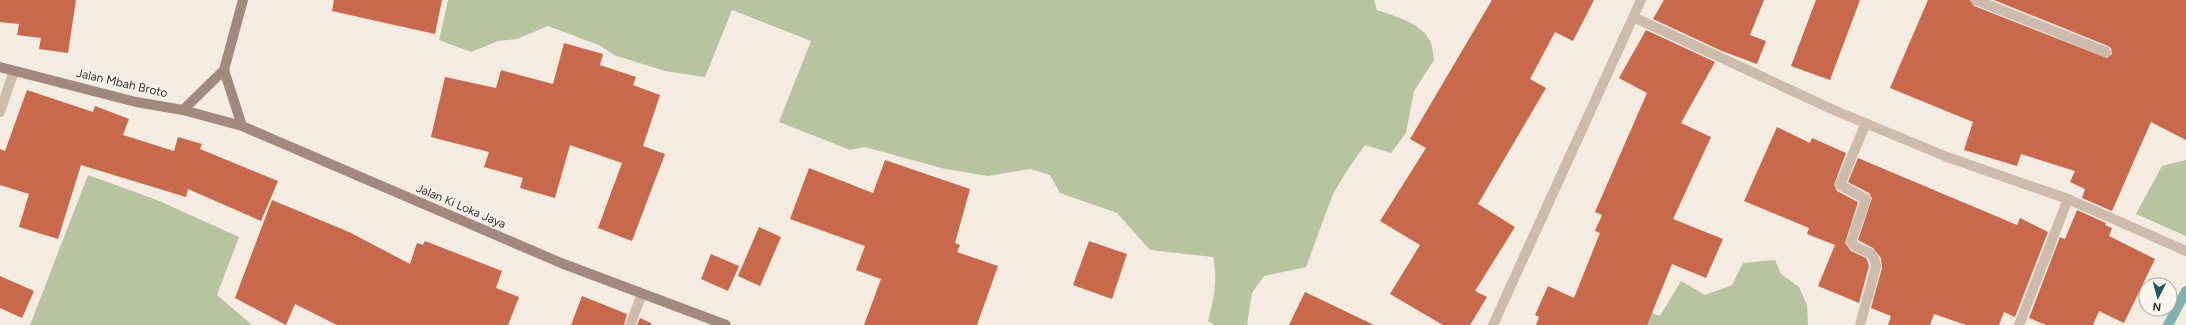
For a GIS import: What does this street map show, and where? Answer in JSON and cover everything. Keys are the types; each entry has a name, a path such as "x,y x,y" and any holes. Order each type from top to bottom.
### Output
{"main road":[{"path":"183,110 224,70 243,0"},
{"name":"Jalan Mbah Broto","path":"0,67 136,102 183,110 242,126"},
{"path":"224,70 242,126"},
{"name":"Jalan Ki Loka Jaya","path":"242,126 561,263 726,325"}],"street":[{"path":"1493,325 1641,0"},
{"path":"1976,0 2106,52"},
{"path":"1633,17 1866,123 1947,156 2068,199 2186,251"},
{"path":"0,112 14,71"},
{"path":"1860,325 1876,266 1875,257 1869,252 1854,246 1851,242 1866,199 1840,185 1866,123"},
{"path":"2019,325 2068,199"},
{"path":"630,325 642,294"}],"green space":[{"path":"448,0 1374,0 1377,10 1407,21 1421,29 1432,45 1434,60 1414,91 1406,133 1391,153 1365,145 1348,169 1333,194 1306,267 1264,276 1252,293 1247,325 1214,325 1208,321 1215,289 1213,257 1150,250 1117,213 1060,193 1050,175 1030,169 988,176 945,169 865,147 850,150 779,122 811,41 732,10 705,77 665,71 614,55 599,45 548,26 517,39 498,41 471,52 439,40"},
{"path":"2186,160 2186,236 2136,214 2162,166"},
{"path":"88,175 157,200 239,237 217,295 252,325 30,325"},
{"path":"1775,260 1781,274 1799,287 1807,305 1808,325 1644,325 1615,298 1660,316 1681,281 1705,295 1732,285 1743,263"}],"building":[{"path":"0,0 76,0 68,53 39,49 41,38 17,35 19,24 0,22"},
{"path":"334,0 442,0 435,34 332,11"},
{"path":"1492,0 1594,0 1573,41 1555,32 1530,79 1546,88 1478,204 1515,227 1475,291 1487,297 1470,325 1443,325 1390,294 1420,245 1380,221 1426,148 1410,139"},
{"path":"1664,0 1764,0 1750,35 1766,41 1757,64 1722,51 1653,19"},
{"path":"1816,0 1860,0 1830,80 1791,66"},
{"path":"1928,0 1970,0 1974,6 2107,58 2112,54 2111,48 2108,46 1994,0 2186,0 2186,140 2151,122 2112,211 2082,198 2085,189 2070,182 2075,171 2021,154 2017,166 1964,150 1973,122 1890,88"},
{"path":"1646,30 1715,62 1681,123 1711,137 1673,219 1723,239 1706,278 1672,264 1647,325 1536,325 1539,317 1535,315 1548,286 1574,298 1600,233 1595,231 1602,215 1595,212 1647,93 1619,78"},
{"path":"564,43 603,54 600,65 636,77 633,85 660,95 643,146 665,154 632,241 598,228 622,163 570,145 555,198 520,188 523,178 484,167 489,152 431,137 445,77 496,88 501,70 553,84"},
{"path":"27,90 93,112 95,106 129,119 123,135 174,151 178,137 202,144 200,149 278,181 261,221 188,189 186,197 81,165 58,239 19,227 29,194 0,185 0,149 5,151"},
{"path":"1777,127 1810,143 1812,138 1846,153 1834,185 1837,191 1858,202 1845,243 1851,251 1866,258 1869,266 1859,303 1818,286 1835,245 1807,234 1809,228 1744,201"},
{"path":"1858,158 2017,225 2020,218 2048,232 2015,317 2004,312 1999,325 1966,325 1934,314 1930,325 1888,325 1891,316 1871,308 1882,268 1881,258 1873,248 1858,240 1872,198 1869,193 1848,182"},
{"path":"885,160 970,189 955,243 960,245 957,252 998,266 977,325 864,325 881,279 856,270 865,246 790,219 809,168 873,193"},
{"path":"272,200 349,232 410,264 417,243 423,245 425,241 502,271 496,288 519,297 508,325 337,325 295,304 286,325 235,298"},
{"path":"2077,210 2106,223 2105,225 2112,228 2109,236 2155,259 2146,277 2138,277 2138,294 2124,323 2099,311 2093,325 2046,325 2029,318 2060,237 2065,239"},
{"path":"759,227 781,237 760,286 738,276"},
{"path":"1089,241 1127,254 1112,299 1073,285"},
{"path":"711,254 739,266 728,291 701,279"},
{"path":"0,276 34,291 22,318 0,308"},
{"path":"1305,292 1374,325 1289,325"},
{"path":"582,296 627,314 624,325 571,325"},
{"path":"640,318 651,323 651,325 637,325"}],"waterway":[{"path":"2168,325 2186,291"}]}
